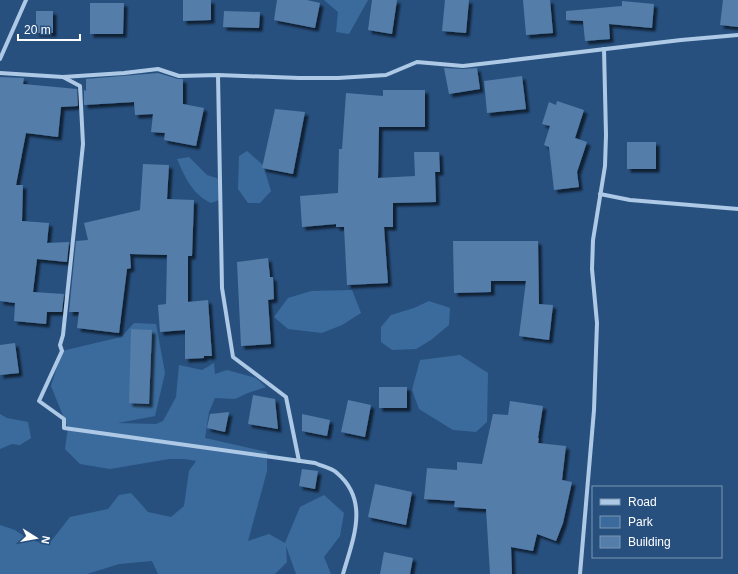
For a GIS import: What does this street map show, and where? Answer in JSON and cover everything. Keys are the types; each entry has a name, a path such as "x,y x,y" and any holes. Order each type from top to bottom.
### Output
{"street":[{"path":"0,60 26,0"},
{"path":"0,74 63,77 158,69 179,76 218,75 338,78 386,75 417,62 463,66 738,35"},
{"path":"580,574 594,410 597,323 592,268 593,240 605,166 606,135 604,49"},
{"path":"218,75 222,288 233,357 286,397 299,461"},
{"path":"63,77 80,86 83,144 63,335 60,345 62,351 39,401 64,419 64,428 315,463 336,472 351,488 357,508 354,536 343,574"},
{"path":"600,194 630,200 738,209"}],"green space":[{"path":"324,0 368,0 349,34 336,32 338,12"},
{"path":"247,151 263,165 271,191 260,203 248,203 238,189 239,156"},
{"path":"189,157 207,175 222,180 222,199 211,203 194,190 186,178 177,159"},
{"path":"352,290 361,313 342,325 322,333 288,329 274,317 288,298 311,291"},
{"path":"429,301 450,308 449,325 431,340 416,349 392,350 381,342 381,327 391,315 414,308"},
{"path":"134,323 156,324 165,373 155,416 118,423 156,424 163,421 176,397 179,365 202,370 214,363 215,374 227,370 256,378 266,387 235,399 215,398 209,412 205,438 267,452 267,471 248,541 269,534 285,543 300,507 324,495 344,513 340,536 324,557 331,574 296,574 286,546 287,562 275,574 158,574 152,561 119,564 87,574 0,574 0,525 15,530 28,539 48,545 70,517 108,509 119,495 131,493 148,512 171,517 184,506 189,471 196,461 169,459 110,469 80,464 65,449 68,428 51,386 62,351 121,337"},
{"path":"460,355 488,373 487,422 476,432 453,430 419,409 412,390 420,360"},
{"path":"0,414 7,418 28,422 31,438 20,445 12,444 0,449"}],"building":[{"path":"183,0 211,0 211,20 183,21"},
{"path":"277,0 307,0 320,3 315,28 274,20"},
{"path":"372,0 397,0 392,34 368,30"},
{"path":"445,0 469,0 466,33 442,31"},
{"path":"523,0 550,0 553,33 526,35"},
{"path":"723,0 738,0 738,27 720,25"},
{"path":"622,1 654,4 652,28 609,24 610,39 585,41 583,21 566,20 566,11 622,6"},
{"path":"90,3 124,3 123,34 90,34"},
{"path":"36,11 53,11 53,33 36,33"},
{"path":"224,11 260,12 259,28 223,27"},
{"path":"444,68 477,68 480,89 449,94"},
{"path":"158,73 183,79 183,104 204,108 196,146 164,140 165,133 151,132 153,114 135,115 134,102 84,105 86,79"},
{"path":"522,76 526,109 487,113 484,81"},
{"path":"0,77 24,78 23,84 77,89 78,106 61,107 58,137 26,133 16,185 23,185 22,221 49,223 47,243 69,242 67,262 37,259 33,292 64,294 62,312 47,312 46,324 14,321 15,303 0,301"},
{"path":"383,90 425,90 425,127 379,127 378,178 415,176 414,152 439,152 440,172 435,172 436,202 393,203 393,227 384,227 388,283 347,285 344,227 336,227 336,224 302,227 300,196 338,193 339,149 342,149 346,93 383,96"},
{"path":"557,101 584,110 575,138 587,142 577,172 579,187 554,190 549,147 544,145 550,126 542,124 549,102 556,105"},
{"path":"275,109 305,112 293,174 262,168"},
{"path":"627,142 656,142 656,169 627,169"},
{"path":"143,164 169,165 167,199 194,200 192,256 188,256 188,302 208,300 212,356 185,359 185,330 160,332 158,305 166,304 167,255 130,254 131,268 127,269 119,333 77,328 79,312 69,312 76,241 88,240 84,223 140,210"},
{"path":"453,241 538,241 539,304 553,305 549,340 519,336 526,281 491,281 491,292 454,293"},
{"path":"268,258 270,277 273,277 274,299 268,300 271,344 241,346 237,262"},
{"path":"131,329 152,330 149,404 129,403"},
{"path":"15,343 19,373 0,375 0,345"},
{"path":"379,387 407,387 407,408 379,408"},
{"path":"253,395 275,399 278,429 248,424"},
{"path":"348,400 371,405 365,437 341,432"},
{"path":"510,401 543,406 538,443 566,446 562,480 572,482 563,523 556,541 537,534 533,551 511,547 512,574 490,574 486,509 454,507 455,501 424,499 427,468 457,470 457,462 482,464 493,414 508,415"},
{"path":"229,412 225,432 207,428 210,414"},
{"path":"302,414 330,420 327,436 302,431"},
{"path":"302,469 318,471 315,489 299,486"},
{"path":"375,484 412,492 406,525 368,517"},
{"path":"384,552 413,558 410,574 380,574"}]}
